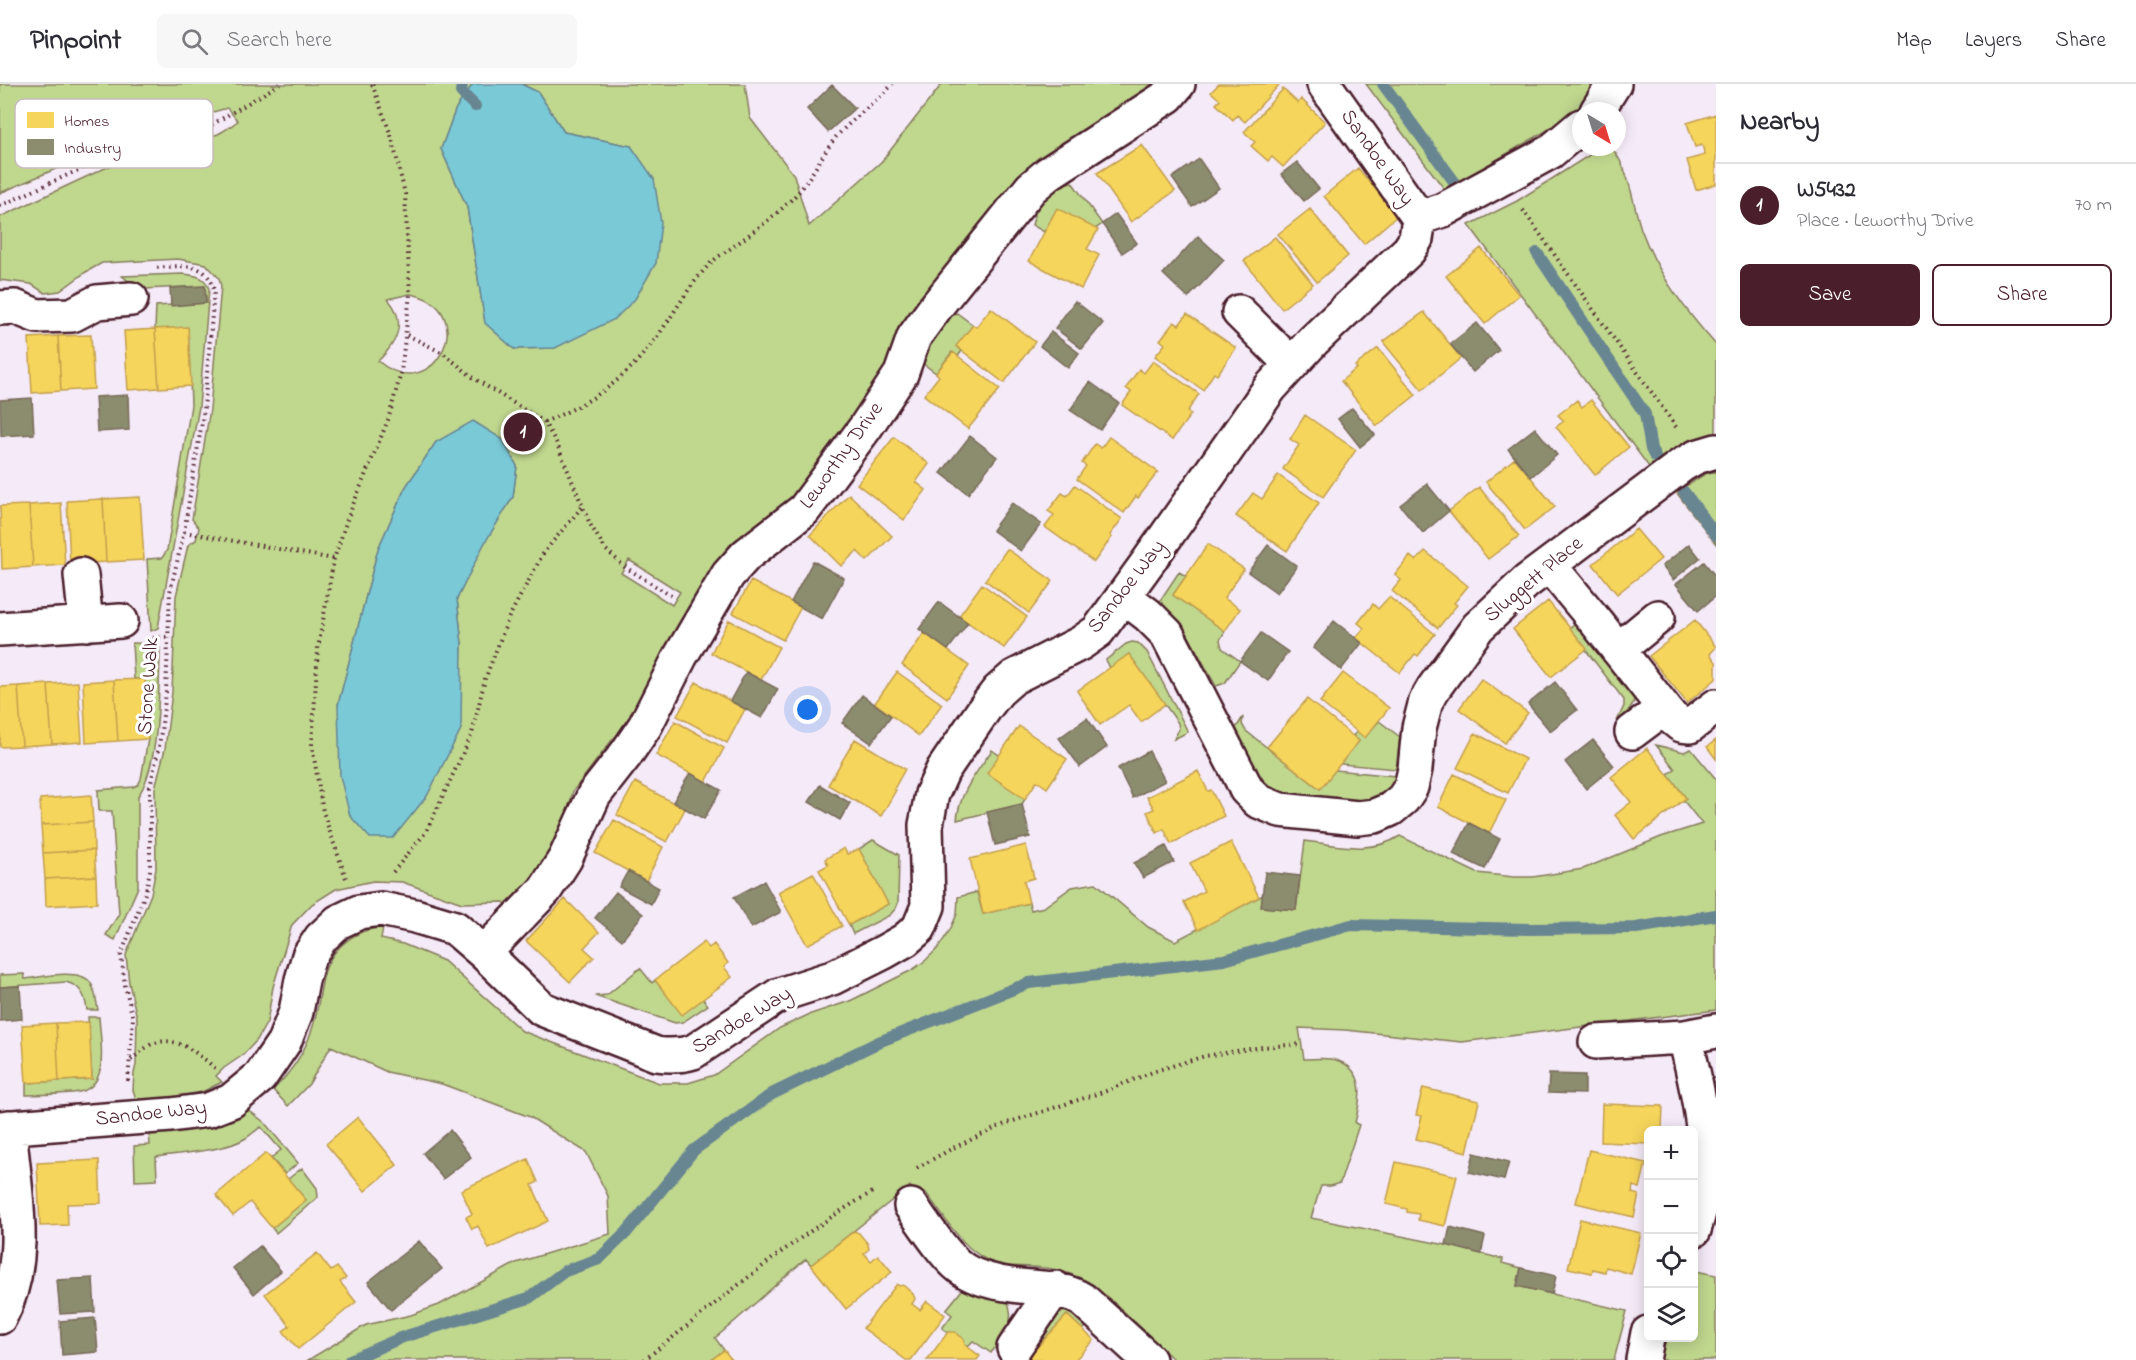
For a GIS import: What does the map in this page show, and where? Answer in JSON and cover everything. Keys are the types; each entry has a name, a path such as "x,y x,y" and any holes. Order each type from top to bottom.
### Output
{"street":[{"name":"Leworthy Drive","path":"484,953 544,890 565,859 594,795 645,726 680,657 728,575 746,555 804,510 865,428 901,374 914,337 935,308 1031,188 1049,173 1168,96 1178,84"},
{"name":"Sandoe Way","path":"4,1128 208,1110 231,1101 260,1077 284,1042 296,1012 309,956 321,938 338,922 359,912 381,909 455,928 542,1009 656,1054 672,1056 683,1055 699,1048 779,995 832,978 884,952 919,928 928,906 926,825 932,794 943,770 998,691 1014,677 1081,643 1098,631 1270,388 1313,341 1409,250 1416,239 1419,218 1324,84"},
{"path":"1603,102 1614,84"},
{"path":"1419,218 1443,210 1550,152 1572,134"},
{"path":"0,308 15,308 37,316 72,315 97,302 130,299"},
{"path":"1239,312 1291,364"},
{"name":"Sluggett Place","path":"1123,596 1148,615 1167,634 1252,796 1272,808 1358,818 1375,816 1391,809 1403,798 1411,786 1416,769 1422,712 1433,689 1478,627 1526,582 1682,465 1706,454"},
{"path":"1549,565 1664,708 1681,725 1689,726 1716,706"},
{"path":"81,575 86,624"},
{"path":"1618,650 1658,617"},
{"path":"0,629 122,621"},
{"path":"1632,732 1664,708"},
{"path":"1596,1042 1700,1034 1692,1067 1706,1153 1705,1185 1698,1214"},
{"path":"0,1317 10,1293 18,1258 18,1235 4,1128"},
{"path":"911,1206 954,1262 964,1270 1011,1285 1055,1288 1071,1292 1083,1300 1149,1360"},
{"path":"1014,1348 1055,1288"},
{"path":"1643,1360 1646,1342"}],"path":[{"path":"213,124 280,84"},
{"path":"359,912 323,812 312,745 318,648 334,559 348,517 388,420 401,373 407,335 410,294 405,194 392,138 372,84"},
{"path":"544,422 573,410 614,385 640,358 667,323 687,290 710,263 793,199 811,177 823,153 839,134 893,84"},
{"path":"0,206 83,168"},
{"path":"1503,177 1517,201 1706,454"},
{"name":"Stone Walk","path":"130,1117 128,1076 133,1019 121,955 146,891 150,870 150,787 159,747 166,692 170,592 184,532 204,409 214,291 212,281 206,272 190,267"},
{"path":"407,335 443,353 475,379 544,422 556,442 582,507 605,549 625,567 676,599"},
{"path":"359,912 426,832 472,734 485,679 509,617 544,552 582,507"},
{"path":"184,532 334,559"},
{"path":"130,1060 151,1045 169,1042 191,1047 241,1094"},
{"path":"907,1173 1007,1123 1107,1091 1155,1071 1205,1056 1262,1047 1302,1044"},
{"path":"644,1360 795,1241 839,1211 885,1185"}],"green space":[{"path":"0,84 473,84 456,108 441,149 467,207 485,322 514,349 555,348 631,146 564,132 538,92 521,84 745,84 750,118 794,175 809,226 882,161 942,84 1158,84 1039,165 879,385 785,508 729,546 631,722 612,740 573,791 565,820 543,872 511,910 504,902 462,903 402,882 373,881 336,889 312,904 292,925 273,987 267,1022 257,1040 243,1055 216,1076 222,1082 176,1101 136,1099 133,1090 137,1018 129,983 126,955 151,894 156,869 155,788 165,749 172,692 176,596 188,545 196,540 199,528 192,519 210,409 221,286 219,278 206,264 178,259 102,263 60,291 45,293 31,284 0,280 0,217 105,168 213,168 213,136 238,121 227,108 213,112 213,99 15,99 15,168 58,168 0,193","holes":["410,294 432,302 444,316 447,333 443,350 432,364 417,373 399,373 378,361 395,340 398,332 398,316 388,299","502,439 517,466 513,497 484,543 457,599 462,644 460,684 338,705 378,549 405,488 436,442","629,560 680,592 672,605 621,573"]},
{"path":"1366,84 1596,84 1588,102 1572,102 1572,116 1445,190"},
{"path":"1588,156 1617,156 1630,186 1641,229 1655,261 1683,305 1716,345 1716,434 1667,453 1649,467 1469,225 1517,201"},
{"path":"1072,182 1102,224 1095,229 1057,209 1044,232 1032,225 1044,196 1056,187"},
{"path":"184,274 203,279 209,289 199,407 158,628 151,631 147,559 162,558 167,550 191,405 188,328 155,329 156,306 206,303 205,286 144,289 137,287 122,276"},
{"path":"957,313 973,325 957,346 962,351 958,356 952,352 936,373 922,363 927,348 938,326"},
{"path":"1716,471 1716,544 1676,492 1705,474"},
{"path":"1179,572 1186,576 1173,595 1225,631 1220,640 1222,648 1240,661 1225,683 1216,686 1182,624 1157,605"},
{"path":"1577,622 1634,695 1632,707 1617,721 1624,706 1624,700 1569,628"},
{"path":"1132,642 1138,643 1147,652 1188,732 1174,739 1179,729 1178,723 1129,654 1110,668 1106,660"},
{"path":"132,643 158,644 160,648 157,725 151,765 138,796 138,887 115,940 106,935 119,914 112,811 99,811 98,790 133,787 138,785 141,779 148,739 145,679 134,679"},
{"path":"1243,717 1242,724 1246,731 1320,789 1335,770 1395,776 1391,786 1384,794 1365,800 1343,800 1276,791 1257,771 1236,728"},
{"path":"1379,721 1400,737 1396,769 1340,764 1359,741 1353,736 1357,731 1365,737"},
{"path":"1656,745 1684,752 1691,749 1716,779 1716,1010 1462,1042 1345,1030 1299,1028 1304,1059 1336,1060 1346,1065 1357,1078 1360,1095 1355,1123 1359,1125 1340,1183 1321,1186 1311,1218 1503,1259 1502,1263 1521,1268 1517,1286 1627,1311 1614,1360 1174,1360 1113,1302 1087,1283 1072,1275 1049,1268 1009,1266 982,1257 951,1228 926,1193 920,1197 910,1186 811,1265 806,1259 715,1338 724,1350 711,1360 308,1360 366,1325 411,1315 439,1305 516,1263 610,1234 608,1196 586,1152 530,1117 442,1084 387,1072 331,1046 309,1084 288,1106 273,1090 295,1063 308,1040 323,978 331,958 353,936 383,928 381,939 403,944 444,961 522,1031 659,1083 688,1083 714,1075 780,1028 808,1015 850,1001 912,970 938,948 950,930 957,914 958,897 977,892 983,914 1029,903 1031,910 1044,907 1072,887 1096,883 1148,927 1175,941 1263,895 1262,907 1296,910 1305,841 1366,847 1389,842 1400,836 1477,873 1514,877 1533,877 1583,869 1661,837 1702,824 1683,800 1686,798 1668,774 1675,769"},
{"path":"992,750 999,755 1025,799 1022,804 957,820 965,792"},
{"path":"873,840 899,855 898,903 890,915 853,934 849,925 888,904 859,849"},
{"path":"640,968 652,983 655,980 682,1014 703,999 708,1005 683,1022 675,1023 595,996 607,995"},
{"path":"24,974 25,979 59,974 85,978 94,988 98,1010 87,1010 81,992 66,982 0,987 0,975"},
{"path":"88,1017 99,1017 102,1049 100,1072 96,1081 89,1088 79,1092 26,1095 26,1083 92,1079"},
{"path":"247,1109 264,1122 298,1163 285,1174 271,1158 281,1150 261,1127 246,1138 227,1146 156,1157 157,1180 135,1181 134,1146 150,1145 149,1133 187,1131 212,1126"},
{"path":"302,1168 317,1188 318,1197 276,1233 272,1228 306,1200 288,1179"},
{"path":"1698,1271 1716,1275 1716,1360 1660,1360 1665,1342 1698,1342"},
{"path":"966,1285 1007,1300 1010,1308 1008,1328 991,1353 973,1341 967,1347 942,1328 952,1315 946,1310"},
{"path":"1070,1310 1090,1322 1083,1330 1067,1315 1028,1357 1040,1336 1056,1316"}],"water":[{"path":"473,84 521,84 538,92 564,132 631,146 654,179 661,223 656,263 635,299 615,319 555,348 514,349 485,323 467,207 441,149 456,108"},
{"path":"473,421 502,439 517,466 513,497 484,544 457,599 462,644 461,729 427,796 393,838 370,838 350,816 340,776 338,705 378,549 405,488 436,442"}],"building: Homes":[{"path":"1219,84 1280,84 1245,122 1237,115 1233,120 1216,104 1220,100 1211,92"},
{"path":"1283,89 1298,103 1301,99 1325,122 1283,167 1272,157 1268,161 1251,146 1255,142 1244,132"},
{"path":"1716,114 1716,184 1696,190 1687,160 1705,155 1702,145 1695,147 1687,123"},
{"path":"1142,145 1175,191 1131,222 1097,173"},
{"path":"1358,168 1397,216 1364,244 1324,196"},
{"path":"1057,208 1098,230 1087,249 1099,255 1081,289 1029,261"},
{"path":"1310,209 1348,256 1317,282 1278,234"},
{"path":"1275,237 1313,284 1282,309 1244,261"},
{"path":"1481,248 1519,295 1485,324 1446,276"},
{"path":"991,308 1035,342 1004,383 956,346 973,325 976,327"},
{"path":"1424,312 1461,358 1422,390 1383,342"},
{"path":"1187,314 1236,348 1217,375 1214,373 1203,390 1155,356 1165,344 1160,340 1174,322 1179,325"},
{"path":"188,327 191,386 159,388 155,329"},
{"path":"155,329 159,388 128,390 124,331"},
{"path":"91,335 94,389 61,391 58,336"},
{"path":"58,336 61,391 32,393 29,338"},
{"path":"1378,348 1416,395 1377,426 1341,381 1357,368 1355,366"},
{"path":"953,352 1000,389 968,429 924,395 939,376 936,373"},
{"path":"1153,361 1199,394 1187,412 1191,414 1172,440 1122,405 1131,392 1126,388 1139,369 1144,373"},
{"path":"1577,400 1582,407 1591,400 1629,447 1595,475 1556,427 1564,421 1558,415"},
{"path":"1305,415 1356,450 1323,497 1283,469 1299,445 1290,439"},
{"path":"894,437 929,464 916,482 926,490 904,520 857,484"},
{"path":"1109,437 1158,472 1124,513 1077,479 1086,466 1082,463 1095,444 1101,448"},
{"path":"1515,458 1555,507 1525,530 1486,482"},
{"path":"1278,475 1319,503 1287,551 1236,516 1253,493 1262,499"},
{"path":"1075,485 1122,519 1094,562 1045,527 1054,515 1048,511 1062,493 1067,496"},
{"path":"1479,487 1519,536 1488,559 1449,511"},
{"path":"849,494 892,536 867,561 857,551 841,566 810,535"},
{"path":"140,497 144,560 106,562 103,499"},
{"path":"103,499 106,562 70,564 67,501"},
{"path":"61,503 65,565 33,567 29,505"},
{"path":"29,505 33,567 2,569 0,506"},
{"path":"1636,529 1661,559 1617,594 1593,564"},
{"path":"1208,544 1244,569 1224,598 1240,609 1225,631 1173,595"},
{"path":"1007,549 1053,581 1029,613 985,580"},
{"path":"1425,551 1468,586 1454,603 1457,605 1438,628 1392,591 1401,580 1395,575 1410,556 1416,561"},
{"path":"751,581 801,607 783,640 733,613"},
{"path":"982,584 1027,617 1004,648 959,616"},
{"path":"1389,597 1435,634 1418,656 1415,654 1400,673 1356,638 1364,628 1358,623 1373,604 1378,609"},
{"path":"1548,601 1587,649 1551,677 1513,629"},
{"path":"729,620 779,647 761,680 711,653"},
{"path":"1695,620 1716,647 1710,654 1716,662 1716,679 1687,703 1649,656"},
{"path":"924,633 969,666 947,698 902,665"},
{"path":"1129,654 1165,704 1141,722 1129,705 1100,725 1077,691"},
{"path":"897,672 942,704 919,736 875,703"},
{"path":"1343,673 1389,708 1365,738 1320,702"},
{"path":"145,679 148,739 118,741 114,680"},
{"path":"1481,679 1528,713 1505,743 1459,709"},
{"path":"114,680 118,741 86,743 83,682"},
{"path":"78,682 82,742 52,744 48,684"},
{"path":"696,682 745,709 727,743 677,716"},
{"path":"48,684 52,744 22,746 18,686"},
{"path":"18,686 22,746 0,747 0,687"},
{"path":"1307,699 1359,741 1320,789 1267,747"},
{"path":"675,721 724,748 706,782 656,755"},
{"path":"1019,726 1067,759 1047,788 1037,781 1025,799 987,773"},
{"path":"1475,733 1525,759 1508,793 1457,768"},
{"path":"855,739 905,769 881,816 828,785"},
{"path":"1716,740 1716,759 1707,747"},
{"path":"1647,748 1686,798 1634,839 1615,815 1631,802 1611,777"},
{"path":"1198,771 1224,816 1171,844 1164,829 1157,833 1147,812 1154,809 1147,797"},
{"path":"1454,774 1506,800 1489,833 1438,807"},
{"path":"635,782 685,809 667,842 617,815"},
{"path":"91,795 93,822 41,825 40,799"},
{"path":"614,820 663,847 646,881 595,853"},
{"path":"93,822 94,850 43,853 41,825"},
{"path":"1231,842 1259,897 1198,930 1184,902 1204,891 1190,863"},
{"path":"1026,845 1034,878 1024,881 1029,903 983,914 970,859"},
{"path":"844,848 847,854 859,849 888,904 849,925 819,870 828,865 825,859"},
{"path":"94,850 96,876 45,879 43,853"},
{"path":"813,873 842,926 807,945 778,892"},
{"path":"96,876 97,903 46,906 45,879"},
{"path":"565,899 599,932 584,948 594,957 570,982 526,941"},
{"path":"704,942 709,948 714,944 728,963 724,967 732,977 682,1015 655,980"},
{"path":"89,1022 92,1079 59,1081 56,1023"},
{"path":"56,1023 59,1081 26,1083 22,1025"},
{"path":"1423,1088 1479,1101 1467,1152 1416,1139 1422,1116 1416,1115"},
{"path":"1602,1104 1663,1106 1662,1126 1644,1126 1644,1144 1601,1142"},
{"path":"358,1117 397,1165 365,1191 326,1144"},
{"path":"1589,1150 1644,1163 1640,1188 1633,1186 1632,1193 1639,1195 1634,1217 1576,1203"},
{"path":"266,1153 306,1200 272,1228 250,1202 233,1216 216,1195"},
{"path":"528,1159 538,1182 532,1185 548,1221 489,1249 478,1226 472,1229 466,1217 472,1214 461,1190"},
{"path":"99,1160 101,1203 67,1204 68,1225 40,1226 37,1163"},
{"path":"1396,1162 1457,1176 1445,1226 1418,1220 1419,1214 1386,1204"},
{"path":"1580,1219 1641,1233 1631,1274 1606,1267 1605,1272 1593,1269 1592,1273 1568,1268"},
{"path":"854,1231 859,1233 868,1244 869,1249 864,1253 871,1261 878,1255 892,1272 846,1309 811,1265"},
{"path":"317,1253 331,1271 337,1267 346,1278 340,1282 356,1302 298,1349 283,1331 290,1326 265,1294"},
{"path":"897,1284 903,1285 913,1294 915,1299 912,1304 920,1310 927,1301 945,1315 911,1360 906,1360 863,1328"},
{"path":"1067,1315 1094,1340 1075,1360 1032,1360 1028,1357"},
{"path":"948,1332 955,1332 964,1339 965,1345 980,1356 977,1360 927,1360"},
{"path":"724,1350 732,1360 711,1360"}],"building: Industry":[{"path":"832,85 855,108 828,132 807,109"},
{"path":"1199,159 1219,188 1192,207 1172,178"},
{"path":"1297,162 1319,189 1304,201 1281,174"},
{"path":"1116,214 1137,243 1122,253 1102,224"},
{"path":"1198,236 1224,260 1188,298 1163,274"},
{"path":"205,286 206,303 171,306 170,288"},
{"path":"1075,301 1103,323 1082,349 1055,328"},
{"path":"1477,323 1499,350 1473,372 1450,344"},
{"path":"1051,332 1079,353 1068,368 1040,346"},
{"path":"1090,382 1119,403 1100,430 1070,410"},
{"path":"128,395 129,430 97,432 95,397"},
{"path":"32,398 34,434 1,436 0,400"},
{"path":"1352,408 1375,435 1360,447 1338,419"},
{"path":"1535,428 1557,455 1531,477 1508,449"},
{"path":"970,436 997,457 968,494 941,473"},
{"path":"1427,484 1449,511 1423,533 1400,505"},
{"path":"1012,503 1041,524 1021,551 992,530"},
{"path":"1689,544 1700,558 1673,580 1662,566"},
{"path":"1268,545 1297,566 1277,593 1248,572"},
{"path":"813,561 844,578 822,619 791,602"},
{"path":"1704,562 1716,577 1716,596 1698,611 1676,584"},
{"path":"939,602 968,623 948,650 919,629"},
{"path":"1334,621 1362,643 1341,670 1313,648"},
{"path":"1261,633 1288,652 1268,681 1240,661"},
{"path":"746,672 778,689 762,718 730,701"},
{"path":"1555,682 1577,710 1550,731 1528,704"},
{"path":"862,695 891,716 871,743 842,723"},
{"path":"1087,718 1107,747 1080,767 1059,738"},
{"path":"1593,740 1614,766 1586,789 1565,762"},
{"path":"1149,751 1165,781 1133,798 1118,768"},
{"path":"690,773 721,790 704,819 673,802"},
{"path":"820,785 850,803 840,820 809,802"},
{"path":"1022,804 1030,837 995,845 987,812"},
{"path":"1469,823 1500,839 1485,869 1453,854"},
{"path":"1166,846 1174,862 1143,878 1134,863"},
{"path":"628,871 659,888 651,904 619,887"},
{"path":"1265,872 1300,876 1296,910 1261,907"},
{"path":"764,881 781,912 751,928 734,897"},
{"path":"616,892 643,914 622,940 595,918"},
{"path":"20,986 22,1019 0,1021 0,987"},
{"path":"1549,1074 1585,1075 1585,1094 1548,1093"},
{"path":"450,1130 471,1157 443,1179 423,1153"},
{"path":"1474,1153 1509,1162 1504,1180 1469,1172"},
{"path":"1450,1227 1485,1236 1481,1254 1446,1245"},
{"path":"419,1241 442,1269 391,1310 368,1282"},
{"path":"260,1246 281,1271 254,1294 233,1268"},
{"path":"1521,1268 1556,1276 1552,1294 1517,1286"},
{"path":"93,1278 95,1312 60,1314 57,1280"},
{"path":"95,1318 98,1352 62,1355 60,1321"}],"waterway":[{"path":"462,84 461,92 475,106"},
{"path":"1383,84 1453,180"},
{"path":"1537,253 1645,414 1651,449 1655,457"},
{"path":"1684,492 1716,535"},
{"path":"350,1360 403,1337 529,1298 565,1271 599,1259 626,1233 694,1150 772,1094 881,1041 1029,983 1224,960 1351,925 1529,929 1636,928 1716,915"}],"place":[{"name":"W5432","path":"523,432"}]}
